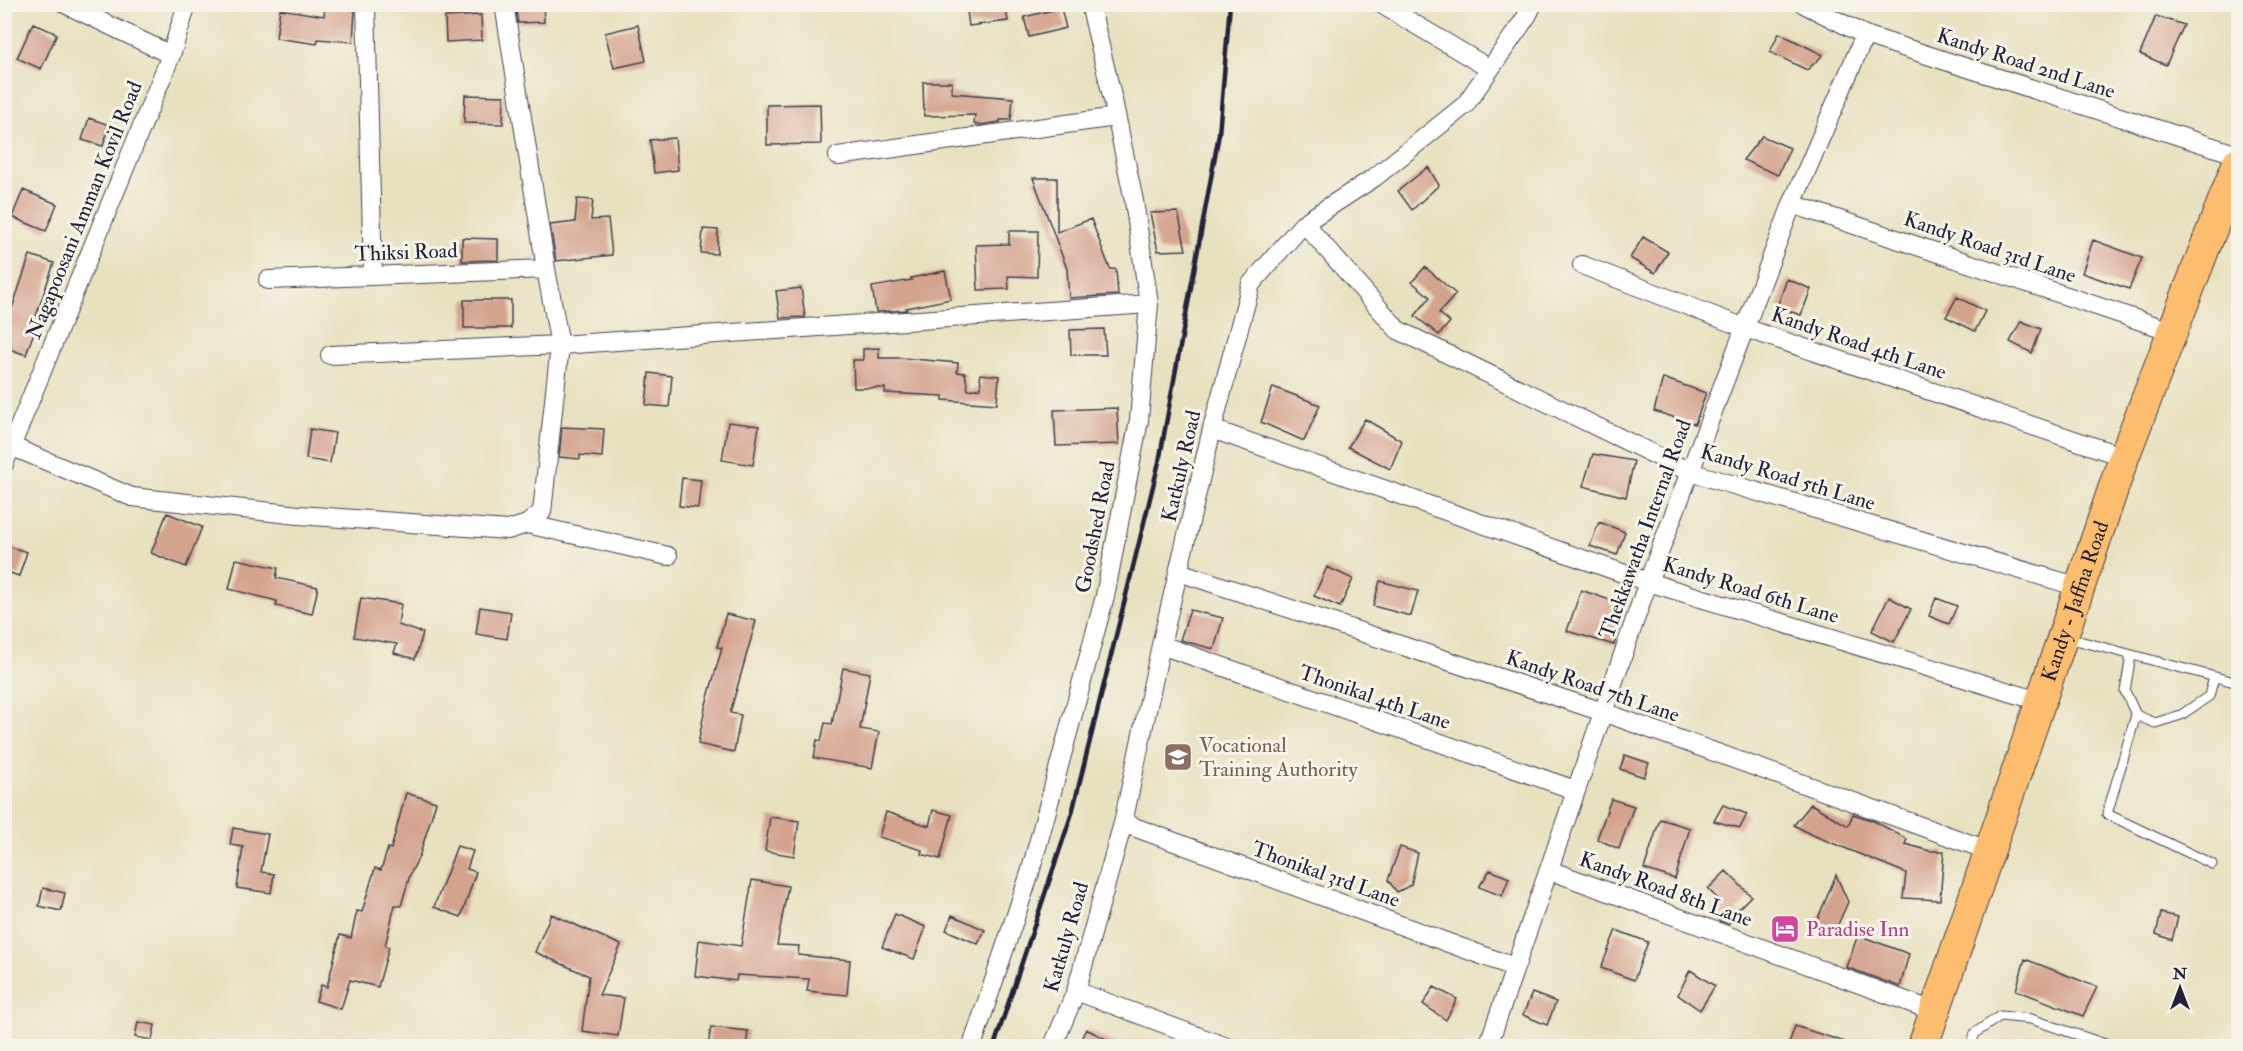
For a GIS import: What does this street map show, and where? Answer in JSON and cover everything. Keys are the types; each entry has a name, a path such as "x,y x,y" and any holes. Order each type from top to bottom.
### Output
{"highway":[{"name":"Kandy - Jaffna Road","path":"1923,1047 2124,457 2238,162"}],"street":[{"path":"65,4 171,55"},
{"name":"Nagapoosani Amman Kovil Road","path":"9,456 171,55 187,4"},
{"path":"366,4 373,276"},
{"path":"9,456 132,497 299,515 508,530 528,524 542,512 560,345 504,4"},
{"name":"Goodshed Road","path":"972,1047 1030,873 1105,596 1139,420 1149,304 1134,201 1090,4"},
{"path":"1381,4 1490,69"},
{"name":"Katkuly Road","path":"1053,1047 1076,991 1123,824 1161,645 1212,429 1251,284 1304,223 1375,177 1465,105 1533,4"},
{"name":"Kandy Road 2nd Lane","path":"1804,4 1865,35 2238,155"},
{"name":"Thekkawatha Internal Road","path":"1488,1047 1648,582 1792,204 1865,35"},
{"path":"838,156 1116,117"},
{"name":"Kandy Road 3rd Lane","path":"1792,204 2174,332"},
{"name":"Kandy Road 5th Lane","path":"1304,223 1398,330 1690,472 2079,587"},
{"name":"Kandy Road 4th Lane","path":"1582,265 1745,328 2124,457"},
{"name":"Thiksi Road","path":"268,280 546,268"},
{"path":"330,355 560,345 1149,304"},
{"name":"Kandy Road 6th Lane","path":"1212,429 1648,582 2042,702"},
{"path":"528,524 668,556"},
{"name":"Kandy Road 7th Lane","path":"1179,572 1603,712 1990,851"},
{"name":"Thonikal 4th Lane","path":"1161,645 1575,790"},
{"name":"Thonikal 3rd Lane","path":"1123,824 1514,967"},
{"name":"Kandy Road 8th Lane","path":"1549,870 1936,1012"},
{"path":"1076,991 1224,1047"}],"lane":[{"path":"2062,637 2238,683"},
{"path":"2131,655 2125,691 2136,715 2107,814 2212,864"},
{"path":"2136,715 2155,723 2181,715 2209,696 2214,677"},
{"path":"1971,1047 1975,1033 2000,1016 2031,1019 2111,1047"}],"building":[{"path":"515,4 543,4 544,22 518,23"},
{"path":"966,4 1005,4 1008,21 969,26"},
{"path":"325,7 355,10 353,42 318,39 317,44 276,38 280,9 324,16"},
{"path":"1061,8 1066,28 1029,37 1024,17"},
{"path":"481,15 482,40 446,42 445,17"},
{"path":"2156,16 2184,25 2166,65 2140,54"},
{"path":"33,23 57,34 41,69 17,58"},
{"path":"638,25 646,61 614,68 605,33"},
{"path":"1779,33 1823,55 1807,70 1770,52"},
{"path":"923,82 952,82 952,93 1013,98 1011,120 980,125 974,124 975,115 924,116"},
{"path":"465,95 504,96 503,124 464,123"},
{"path":"820,104 821,144 767,145 767,105"},
{"path":"89,118 109,125 103,146 82,140"},
{"path":"1762,136 1790,148 1778,175 1743,160"},
{"path":"675,138 678,170 654,173 650,140"},
{"path":"1428,167 1439,185 1412,210 1398,191"},
{"path":"1033,178 1057,178 1057,232 1091,219 1110,269 1116,269 1118,295 1069,298 1067,269"},
{"path":"23,190 57,204 46,231 12,217"},
{"path":"577,199 593,200 591,220 608,219 612,255 556,261 550,225 575,222"},
{"path":"1178,212 1186,250 1158,251 1150,213"},
{"path":"703,229 718,230 717,254 701,253"},
{"path":"1009,231 1038,231 1037,277 1008,276 1009,289 978,290 976,245 1009,244"},
{"path":"1643,237 1668,252 1655,273 1630,258"},
{"path":"462,238 498,239 498,260 462,261"},
{"path":"2093,240 2142,258 2129,289 2082,273"},
{"path":"30,255 54,263 26,355 4,347 4,332"},
{"path":"1425,267 1456,294 1439,313 1450,322 1439,335 1415,316 1430,297 1412,282"},
{"path":"945,271 951,299 906,308 907,310 876,312 872,287"},
{"path":"1787,279 1811,289 1801,315 1777,307"},
{"path":"801,288 805,317 780,318 776,291"},
{"path":"1957,297 1985,311 1975,331 1946,317"},
{"path":"464,300 511,300 511,328 464,328"},
{"path":"2021,321 2041,329 2032,353 2010,342"},
{"path":"1104,329 1106,355 1071,355 1070,330"},
{"path":"879,348 879,358 958,363 957,372 965,373 968,390 981,388 980,374 999,376 997,404 943,400 943,396 885,393 885,388 854,388 853,360 863,360 863,349"},
{"path":"649,373 672,376 669,407 646,405"},
{"path":"1663,378 1706,393 1695,424 1654,411"},
{"path":"1273,387 1320,405 1304,441 1261,422"},
{"path":"1117,408 1119,444 1056,446 1054,410"},
{"path":"1365,419 1402,441 1390,469 1348,447"},
{"path":"728,422 759,426 753,465 722,460"},
{"path":"562,427 604,429 602,457 580,455 580,459 559,457"},
{"path":"310,429 335,433 330,463 306,459"},
{"path":"1593,454 1634,461 1626,497 1583,486"},
{"path":"682,478 701,480 698,508 679,506"},
{"path":"167,513 202,527 186,567 151,553"},
{"path":"1599,522 1625,532 1617,555 1590,546"},
{"path":"4,545 27,552 19,576 4,571"},
{"path":"236,559 278,568 276,578 318,587 312,614 276,606 277,601 229,589"},
{"path":"1327,567 1353,579 1340,607 1314,596"},
{"path":"1380,581 1418,591 1411,616 1373,606"},
{"path":"1581,590 1624,605 1614,645 1567,631"},
{"path":"1889,597 1911,609 1894,642 1872,631"},
{"path":"361,598 401,604 398,625 423,633 415,659 394,653 397,644 354,637"},
{"path":"1936,598 1957,606 1949,624 1929,616"},
{"path":"480,607 511,612 507,639 476,634"},
{"path":"1190,610 1223,618 1214,649 1180,640"},
{"path":"726,614 756,621 730,713 741,715 734,752 698,744 705,708 722,648 717,647"},
{"path":"843,668 870,673 860,729 879,732 872,768 814,758 817,740 821,741 825,723 832,724"},
{"path":"1625,755 1649,763 1644,777 1620,769"},
{"path":"406,793 436,802 401,906 395,905 385,946 389,947 378,987 350,980 341,1009 316,1001 321,985 327,987 340,935 351,938 357,911 362,912 375,868 381,870 388,848 391,849"},
{"path":"1611,799 1634,806 1619,849 1597,839"},
{"path":"1811,804 1848,826 1853,814 1874,821 1907,839 1905,844 1930,851 1944,851 1940,900 1903,898 1906,873 1810,834 1794,825"},
{"path":"1723,805 1747,814 1740,828 1714,821"},
{"path":"933,810 952,815 940,859 921,854 922,850 879,837 886,812 929,826"},
{"path":"770,817 799,821 794,856 765,851"},
{"path":"1660,819 1690,828 1675,879 1644,869"},
{"path":"233,828 268,834 261,872 274,874 271,893 237,888 243,847 230,845"},
{"path":"457,846 473,851 467,869 476,872 461,917 434,907"},
{"path":"1400,847 1418,853 1411,885 1397,892 1388,880"},
{"path":"1490,870 1509,878 1502,896 1479,887"},
{"path":"1726,871 1751,896 1736,911 1739,913 1728,924 1720,921 1711,912 1721,902 1708,889"},
{"path":"1836,875 1848,902 1835,931 1816,923"},
{"path":"752,880 788,886 777,945 799,946 798,955 850,960 847,995 807,991 809,979 737,975 736,981 695,976 699,940 741,946"},
{"path":"43,888 65,893 61,911 39,906"},
{"path":"2161,913 2178,917 2172,940 2156,934"},
{"path":"551,914 621,945 599,995 624,998 618,1036 582,1031 589,976 535,952"},
{"path":"895,914 926,927 914,959 882,947"},
{"path":"952,915 985,930 978,944 946,930"},
{"path":"1616,930 1648,942 1634,980 1601,968"},
{"path":"1858,935 1909,954 1900,987 1846,967"},
{"path":"2025,959 2097,987 2083,1016 2016,990"},
{"path":"1690,970 1715,986 1700,1010 1678,995"},
{"path":"1434,987 1457,999 1446,1020 1423,1004"},
{"path":"1532,993 1556,1002 1547,1025 1523,1015"},
{"path":"138,1022 155,1025 152,1040 135,1037"},
{"path":"1795,1026 1848,1043 1848,1047 1788,1047"},
{"path":"711,1027 748,1031 746,1047 708,1047"},
{"path":"1086,1029 1122,1047 1077,1047"}],"railway":[{"path":"994,1046 1072,813 1159,462 1219,134 1230,4"}],"place":[{"name":"Vocational Training Authority","path":"1178,757"},
{"name":"Paradise Inn","path":"1785,929"}]}
